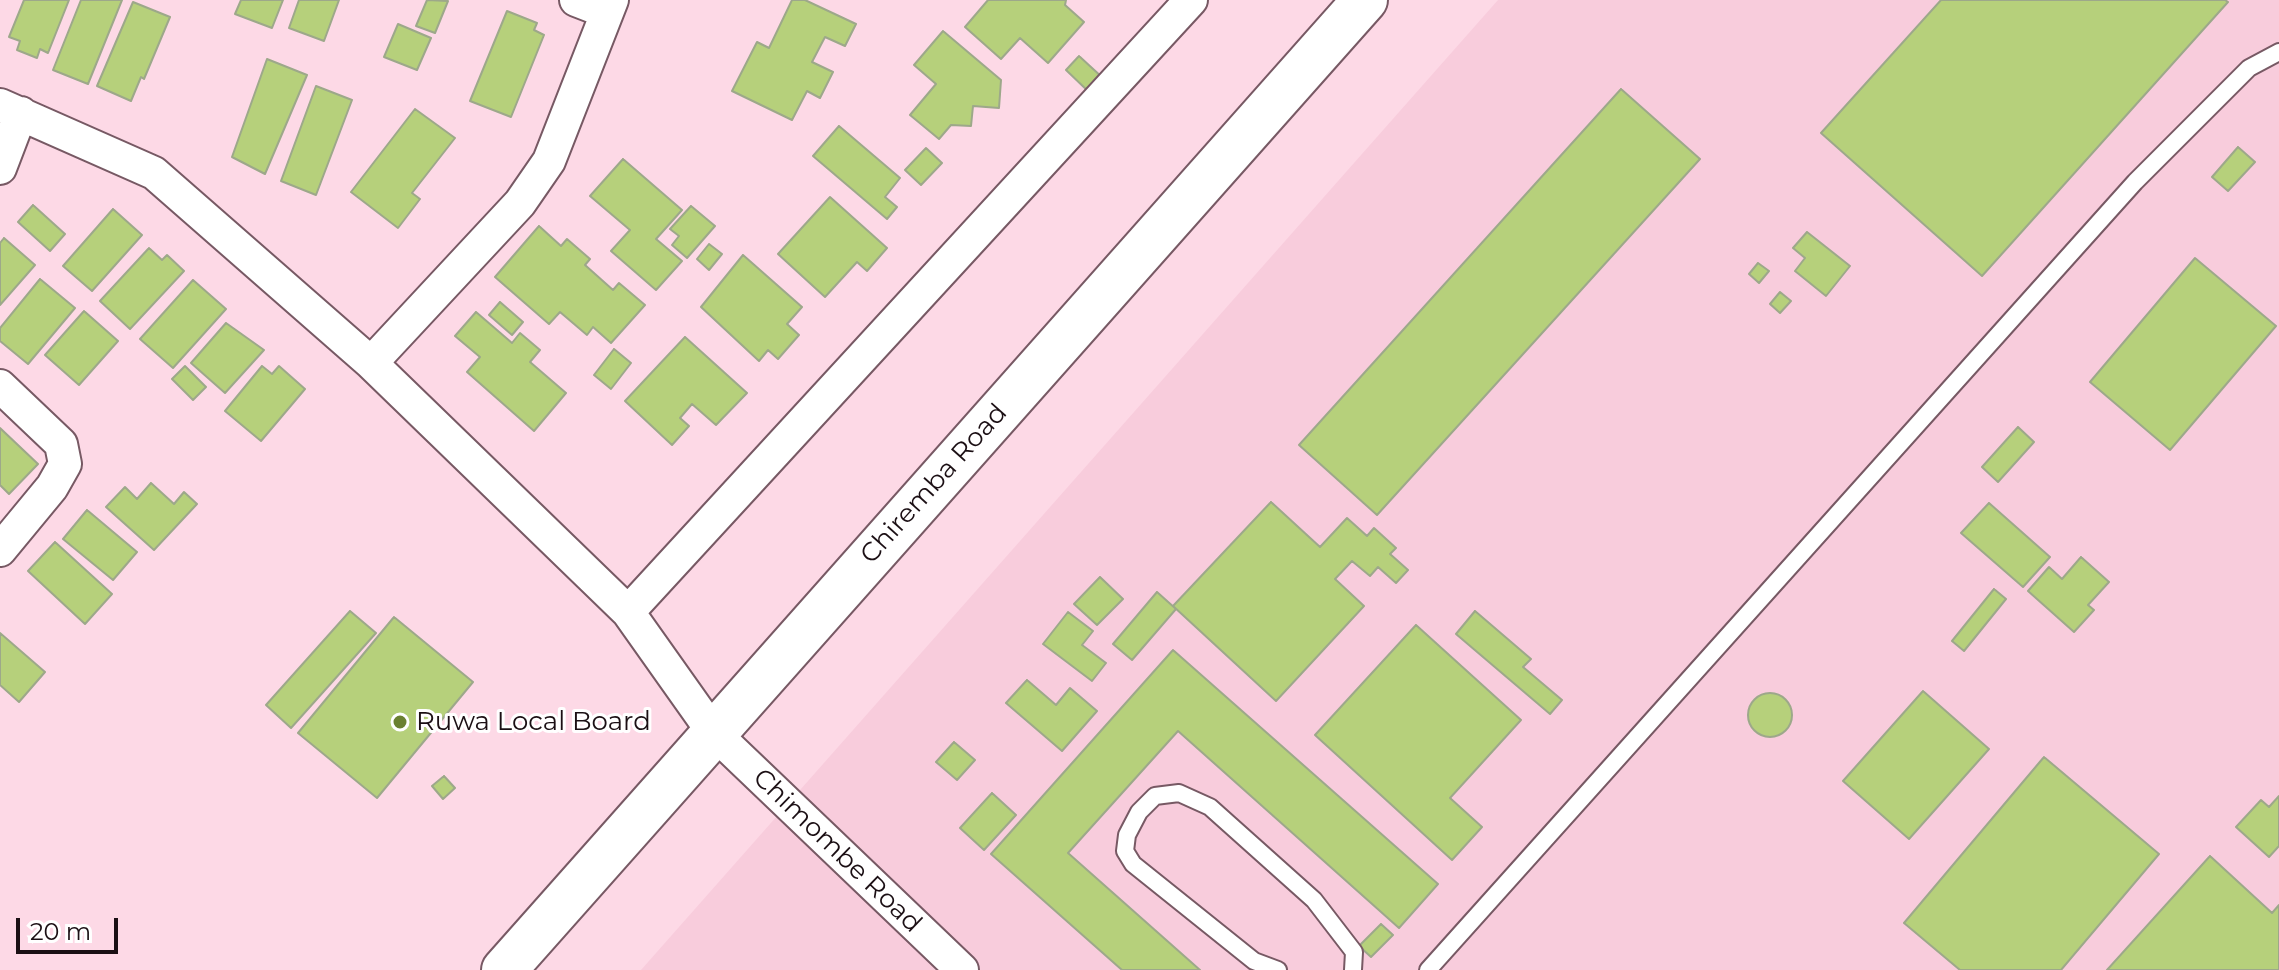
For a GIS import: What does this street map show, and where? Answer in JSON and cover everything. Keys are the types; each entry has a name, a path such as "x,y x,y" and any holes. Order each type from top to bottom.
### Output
{"main road":[{"name":"Chiremba Road","path":"504,970 1365,0"}],"street":[{"path":"371,363 520,203 549,161 609,6 576,0"},
{"path":"628,612 1191,0"},
{"path":"0,168 11,109"},
{"name":"Chimombe Road","path":"11,109 154,173 371,363 628,612 713,732 962,970"},
{"path":"0,386 61,444 65,464 52,487 0,550"}],"lane":[{"path":"1428,970 2135,182 2249,68 2279,52"},
{"path":"1278,970 1254,961 1133,864 1125,851 1127,835 1139,812 1155,796 1179,793 1210,807 1314,900 1354,952 1353,970"}],"shaded area":[{"path":"1498,0 2279,0 2279,970 641,970"}],"building":[{"path":"24,0 69,0 48,53 40,49 37,58 17,50 20,41 9,37"},
{"path":"81,0 122,0 88,84 53,70"},
{"path":"241,0 283,0 272,28 235,14"},
{"path":"299,0 339,0 324,41 289,28"},
{"path":"427,0 448,1 435,33 416,26"},
{"path":"792,0 805,0 856,24 845,46 825,37 812,62 833,72 820,98 807,91 792,120 732,91 757,42 769,48"},
{"path":"988,0 1066,0 1065,5 1084,22 1048,63 1020,38 1001,59 965,27"},
{"path":"1941,0 2228,2 1982,276 1821,133"},
{"path":"133,2 170,17 144,79 141,77 131,101 97,86"},
{"path":"507,11 537,23 534,30 544,35 511,117 470,101"},
{"path":"398,24 431,38 417,70 384,57"},
{"path":"943,31 1001,80 999,108 973,106 971,126 951,125 939,139 910,115 936,84 914,65"},
{"path":"1079,56 1104,79 1090,93 1066,70"},
{"path":"267,59 307,75 265,174 232,157"},
{"path":"316,86 352,100 316,195 281,181"},
{"path":"1621,89 1700,159 1377,515 1299,445"},
{"path":"415,109 455,138 412,193 420,199 398,228 351,192"},
{"path":"839,126 900,178 885,197 897,207 887,219 813,156"},
{"path":"2238,147 2255,162 2228,191 2212,177"},
{"path":"926,148 942,163 921,185 905,170"},
{"path":"623,159 682,210 656,239 682,261 656,290 611,251 630,230 590,196"},
{"path":"830,197 887,248 867,271 857,262 825,297 778,254"},
{"path":"33,205 65,234 50,251 18,222"},
{"path":"691,206 715,226 687,258 672,245 679,236 670,229"},
{"path":"113,209 142,235 92,291 63,266"},
{"path":"539,226 561,246 567,239 590,259 585,265 613,290 619,283 645,305 611,343 593,327 587,335 560,312 549,324 495,277"},
{"path":"1807,232 1850,266 1826,296 1795,271 1805,258 1793,248"},
{"path":"4,238 35,265 0,305 0,243"},
{"path":"709,244 722,254 709,270 697,259"},
{"path":"149,248 162,260 167,255 184,271 130,329 100,301"},
{"path":"743,255 802,307 787,324 799,335 778,359 768,350 759,361 701,307"},
{"path":"2195,258 2276,326 2170,450 2090,382"},
{"path":"1758,263 1769,271 1759,283 1749,274"},
{"path":"40,279 75,308 28,364 0,341 0,328"},
{"path":"193,280 226,309 173,368 140,339"},
{"path":"1780,292 1791,301 1780,313 1770,304"},
{"path":"500,302 523,322 512,335 489,315"},
{"path":"84,311 118,341 79,385 45,355"},
{"path":"476,312 512,343 520,333 540,350 530,362 566,393 534,431 467,372 480,357 455,336"},
{"path":"226,323 264,350 225,393 191,363"},
{"path":"685,337 747,393 716,425 692,404 680,418 689,426 672,445 625,401"},
{"path":"614,349 631,363 611,389 594,375"},
{"path":"185,366 206,387 193,400 172,379"},
{"path":"262,366 272,374 279,366 305,389 261,441 225,411"},
{"path":"2018,427 2034,442 1998,482 1982,467"},
{"path":"0,428 38,464 9,494 0,485"},
{"path":"151,483 174,504 184,492 197,504 154,550 106,507 125,487 137,499"},
{"path":"1271,502 1320,547 1347,518 1367,536 1374,528 1396,548 1390,554 1408,570 1396,583 1378,567 1370,576 1352,561 1335,579 1364,606 1276,701 1173,606"},
{"path":"1989,503 2050,557 2023,587 1961,533"},
{"path":"87,510 137,552 113,580 63,539"},
{"path":"55,542 112,594 85,624 28,571"},
{"path":"2081,557 2109,582 2088,605 2094,610 2074,632 2028,591 2049,567 2062,579"},
{"path":"1100,577 1123,599 1097,625 1074,604"},
{"path":"1994,589 2006,599 1964,651 1952,641"},
{"path":"1157,592 1176,609 1132,660 1113,644"},
{"path":"350,611 376,633 291,728 266,705"},
{"path":"1475,611 1531,659 1523,667 1562,700 1550,714 1456,634"},
{"path":"1068,612 1093,631 1082,645 1106,663 1092,681 1043,644"},
{"path":"394,617 473,682 377,798 298,733"},
{"path":"1416,625 1521,720 1450,798 1482,827 1452,860 1315,735"},
{"path":"0,633 45,672 19,702 0,685"},
{"path":"1173,650 1438,884 1399,928 1178,731 1068,853 1200,970 1122,970 991,854"},
{"path":"1027,680 1056,705 1070,688 1097,711 1062,751 1006,703"},
{"path":"1923,691 1989,749 1909,839 1843,781"},
{"path":"1770,693 1785,700 1792,715 1785,730 1770,737 1755,730 1748,715 1755,700"},
{"path":"954,742 975,760 957,780 936,762"},
{"path":"2044,757 2159,854 2061,970 1960,970 1904,923"},
{"path":"444,776 455,788 443,799 432,786"},
{"path":"992,793 1016,815 984,850 960,828"},
{"path":"2279,796 2279,846 2269,857 2236,827 2261,800 2269,807"},
{"path":"2210,856 2272,913 2279,905 2279,970 2107,970"},
{"path":"1381,924 1393,935 1371,957 1359,946"}],"place":[{"name":"Ruwa Local Board","path":"400,722"}]}
